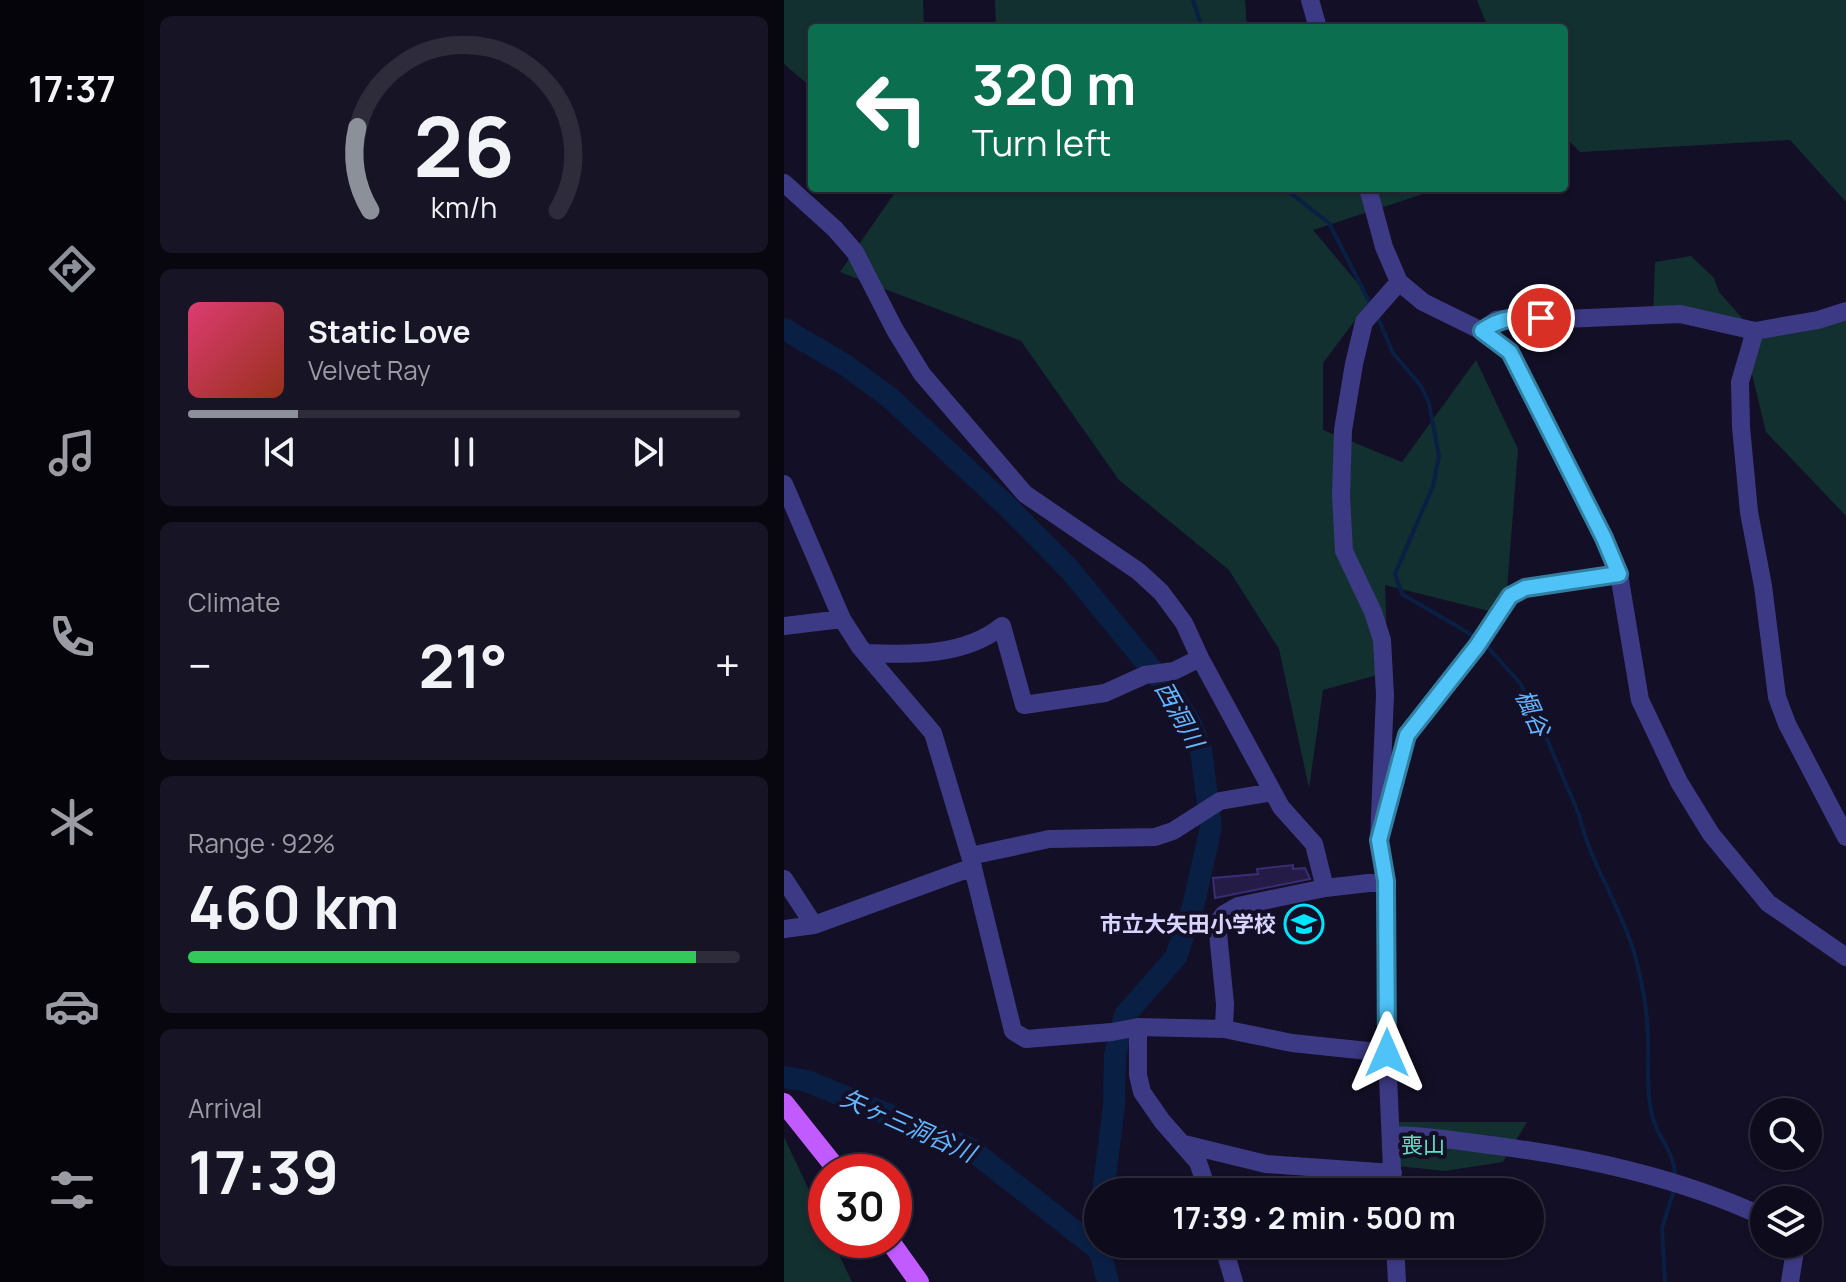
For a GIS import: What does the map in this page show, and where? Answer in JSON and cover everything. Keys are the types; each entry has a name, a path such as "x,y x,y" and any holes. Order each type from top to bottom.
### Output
{"main road":[{"path":"784,1103 825,1154"},
{"path":"902,1258 919,1282"}],"street":[{"path":"1310,0 1317,24"},
{"path":"784,183 835,229 855,252 895,330 922,374 1025,494 1138,571 1161,592 1184,623 1281,807 1314,844 1325,888"},
{"path":"1369,192 1384,247 1399,282 1423,302 1482,331 1510,352 1604,538 1619,574 1640,700 1679,782 1711,834 1768,903 1846,957"},
{"path":"1393,1178 1387,1053 1386,881 1379,840 1385,695 1382,640 1373,612 1344,551 1341,496 1343,430 1364,322 1399,282"},
{"path":"1482,331 1496,320 1517,317 1564,319 1680,314 1755,331 1818,320 1846,311"},
{"path":"1755,331 1740,382 1741,427 1749,512 1763,586 1777,697 1787,724 1846,837"},
{"path":"784,484 842,619 866,653 933,733 971,861 1013,1031 1026,1039 1138,1027 1224,1029 1292,1043 1387,1053"},
{"path":"1379,840 1407,735 1477,646 1510,596 1525,588 1619,574"},
{"path":"784,626 842,619"},
{"path":"866,653 912,655 958,647 987,638 1002,626 1024,705 1105,693 1145,675 1174,671 1200,658"},
{"path":"784,929 814,925 971,861 1049,839 1155,837 1173,831 1212,806 1272,792"},
{"path":"784,879 814,925"},
{"path":"1224,1029 1225,1004 1217,923 1224,914 1238,906 1325,888 1386,881"},
{"path":"1138,1027 1138,1075 1142,1092 1162,1121 1198,1162 1203,1178"},
{"path":"1392,1135 1563,1155 1678,1184 1750,1211"},
{"path":"1184,1144 1266,1164 1365,1178"},
{"path":"1227,1258 1234,1282"},
{"path":"1396,1258 1397,1282"},
{"path":"1790,1282 1794,1258"}],"green space":[{"path":"784,0 923,0 924,24 808,24 808,85 784,64"},
{"path":"995,0 1245,0 1247,24 996,24"},
{"path":"1477,0 1846,0 1846,202 1790,140 1580,152 1568,140 1568,24 1486,24"},
{"path":"895,192 1422,192 1423,194 1313,230 1371,299 1323,363 1323,430 1402,462 1476,360 1518,449 1505,615 1385,585 1388,672 1323,690 1309,788 1279,649 1229,570 1119,480 1021,341 840,272"},
{"path":"1691,256 1714,278 1719,292 1750,327 1653,318 1655,262"},
{"path":"1846,317 1846,516 1766,432 1741,329"},
{"name":"喪山","path":"1388,1122 1527,1122 1503,1162 1445,1171 1388,1165"},
{"path":"784,1137 808,1188 808,1258 841,1258 852,1282 784,1282"}],"building":[{"path":"1293,865 1293,869 1305,868 1310,879 1215,898 1213,878 1258,874 1257,869"}],"waterway":[{"name":"楓谷","path":"1193,0 1201,24"},
{"name":"楓谷","path":"1289,192 1329,223 1371,305"},
{"name":"楓谷","path":"1377,316 1393,353 1421,386 1429,403 1439,456 1433,486 1395,574 1402,594 1477,638"},
{"name":"西洞川","path":"784,329 844,364 889,397 1007,506 1070,570 1173,695 1191,724 1201,750 1211,827 1194,903 1176,957 1125,1015 1115,1055 1114,1106 1105,1178"},
{"name":"楓谷","path":"1484,643 1520,683 1536,713 1631,944 1646,1012 1650,1106 1654,1123 1673,1160 1675,1177"},
{"name":"矢ヶ三洞谷川","path":"784,1077 807,1081 969,1148 1084,1238"},
{"name":"楓谷","path":"1665,1282 1662,1228 1674,1190"},
{"name":"西洞川","path":"1102,1258 1108,1282"}],"place":[{"name":"市立大矢田小学校","path":"1304,924"}],"route":[{"path":"1387,1053 1386,881 1379,840 1407,735 1477,646 1510,596 1525,588 1619,574 1604,538 1510,352 1482,331 1496,320 1541,318"}]}
